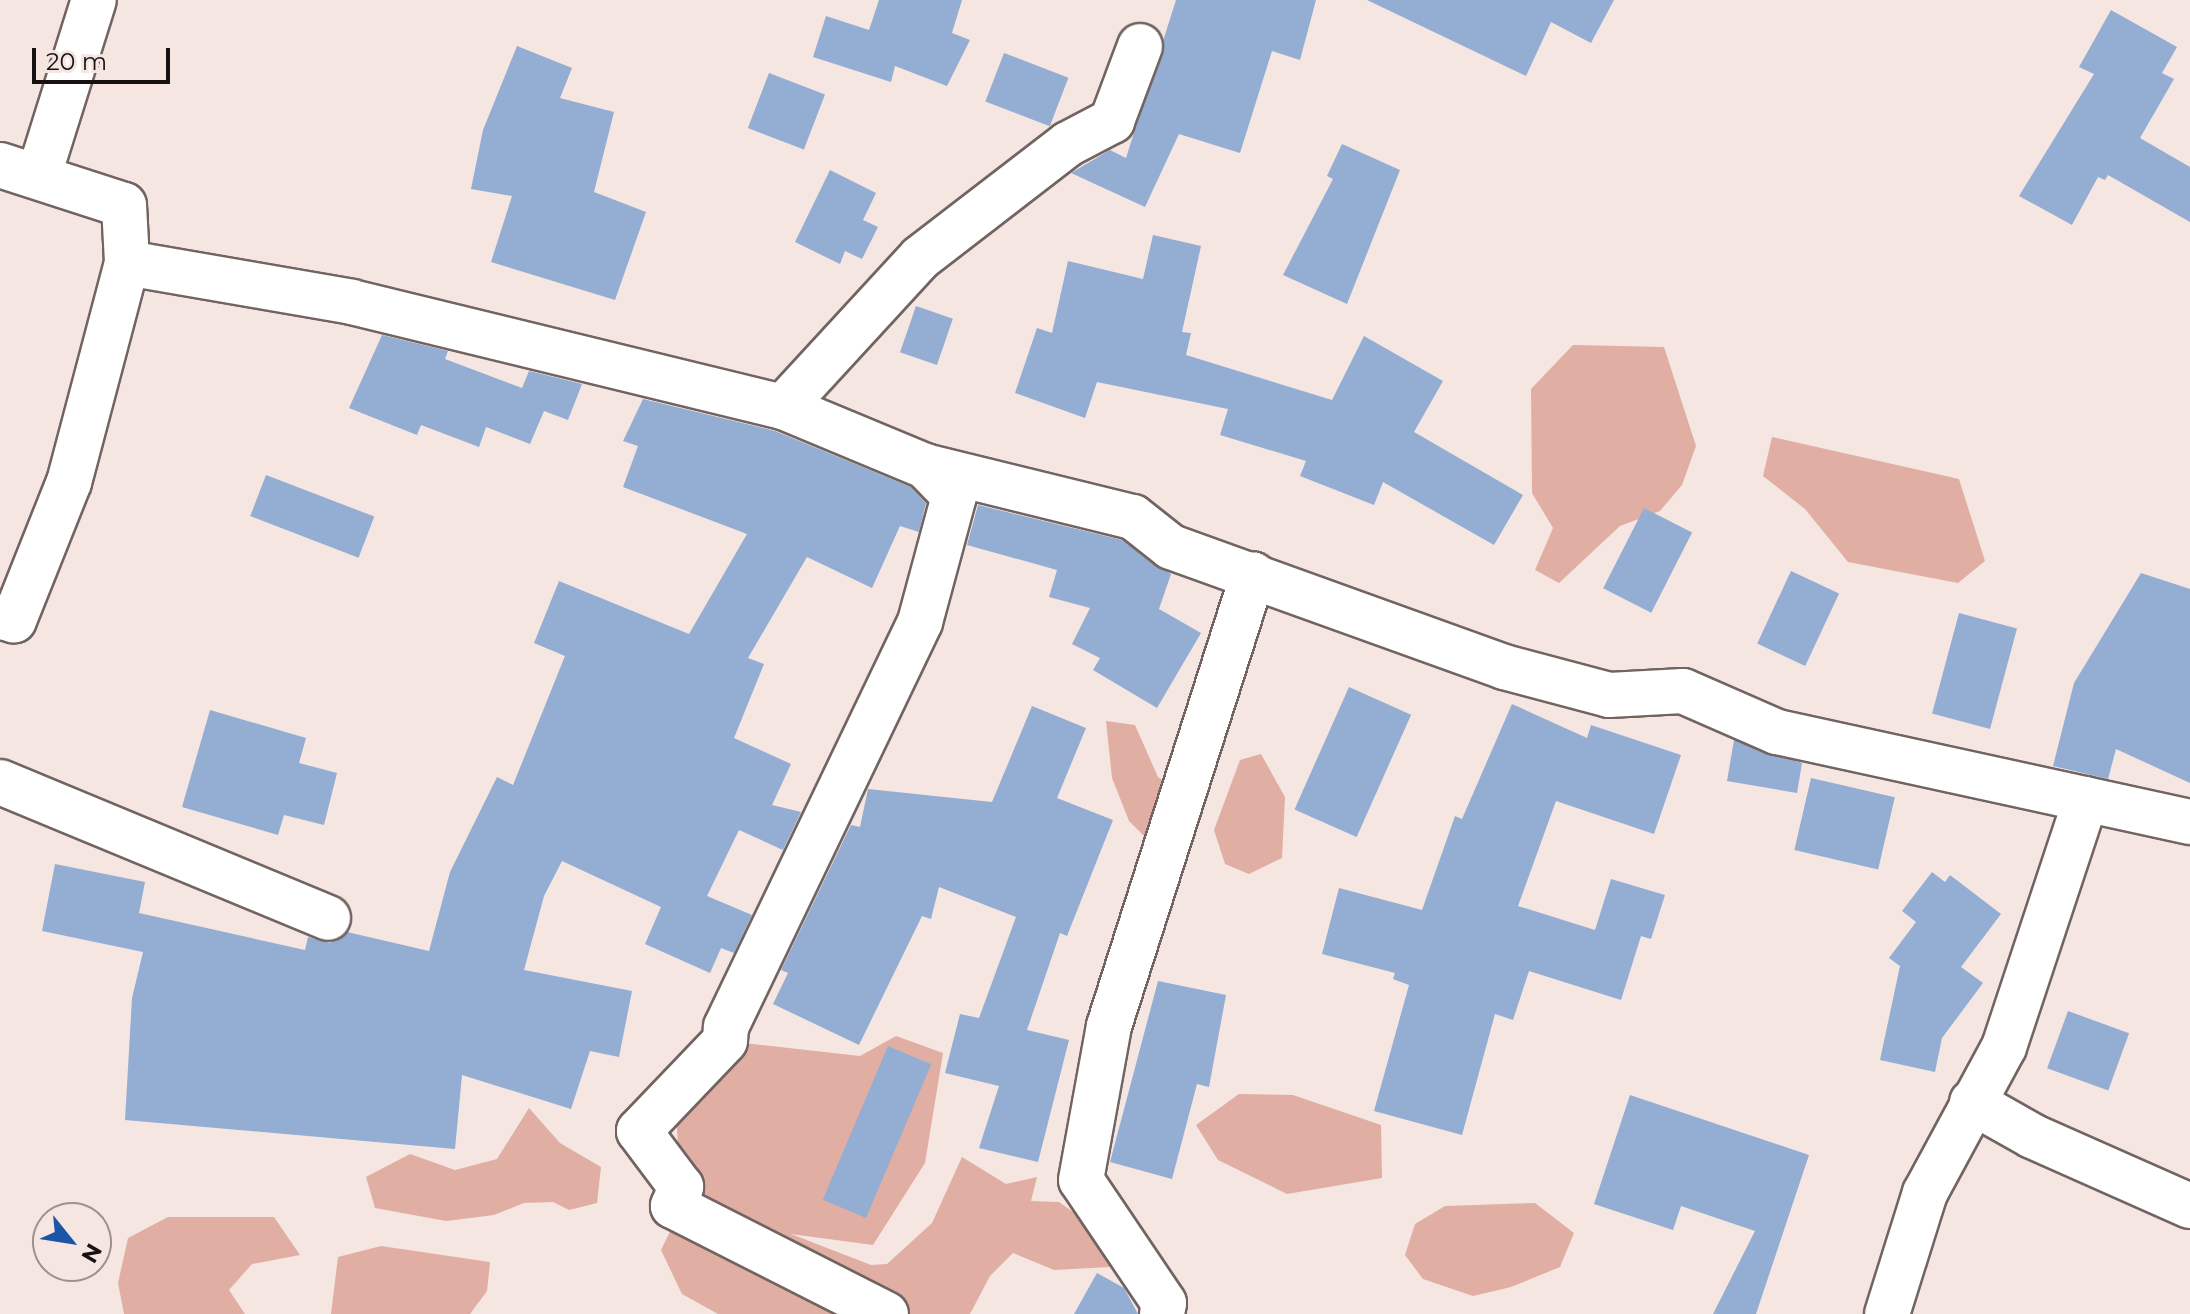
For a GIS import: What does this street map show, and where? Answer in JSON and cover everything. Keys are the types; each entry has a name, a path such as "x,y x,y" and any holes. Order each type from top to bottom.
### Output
{"street":[{"path":"0,617 14,620 69,482 127,263 124,205 19,170 94,0"},
{"path":"783,407 920,258 1068,144 1112,121 1140,46"},
{"path":"127,263 367,305 783,407 925,466 1133,517 1171,547 1504,667 1609,695 1683,691 1777,732 2190,822"},
{"path":"886,1314 673,1206 681,1187 639,1131 725,1041 726,1027 920,622 954,496 925,466"},
{"path":"1162,1314 1164,1303 1081,1180 1109,1026 1253,574"},
{"path":"0,782 328,918"},
{"path":"1887,1314 1925,1193 2009,1034 2086,799"},
{"path":"1972,1102 2032,1136 2190,1206"}],"shaded area":[{"path":"1573,345 1664,347 1696,446 1682,485 1660,511 1620,526 1559,583 1535,570 1553,528 1532,493 1531,389"},
{"path":"1772,437 1959,479 1985,561 1958,583 1848,562 1805,509 1763,476"},
{"path":"1106,721 1135,725 1158,777 1187,797 1172,837 1146,838 1129,821 1112,778"},
{"path":"1261,754 1285,797 1282,858 1249,874 1225,864 1214,830 1240,760"},
{"path":"896,1036 943,1053 925,1163 873,1245 791,1234 871,1265 887,1264 932,1223 962,1157 1006,1184 1037,1177 1031,1201 1059,1202 1114,1241 1129,1266 1054,1270 1013,1253 990,1276 970,1314 718,1314 682,1294 661,1250 681,1209 676,1108 725,1041 860,1056"},
{"path":"1239,1094 1293,1095 1381,1125 1382,1178 1287,1194 1218,1160 1196,1125"},
{"path":"529,1108 560,1143 601,1167 597,1203 569,1210 553,1202 524,1203 494,1215 446,1221 375,1208 366,1177 410,1154 455,1170 497,1159"},
{"path":"1535,1203 1574,1233 1560,1267 1511,1287 1473,1296 1423,1279 1405,1255 1415,1224 1445,1206"},
{"path":"168,1217 274,1217 300,1255 252,1264 229,1290 245,1314 124,1314 118,1283 128,1238"},
{"path":"381,1246 490,1262 487,1291 470,1314 331,1314 338,1257"}],"building":[{"path":"879,0 962,0 952,33 970,40 947,86 895,66 891,82 813,57 826,16 869,30"},
{"path":"1176,0 1316,0 1300,60 1272,51 1240,153 1179,134 1145,207 1071,173 1110,150 1126,158"},
{"path":"1367,0 1614,0 1591,43 1551,22 1526,76"},
{"path":"2111,10 2177,47 2162,73 2174,79 2140,138 2190,167 2190,222 2108,175 2105,180 2098,177 2072,225 2019,196 2094,74 2079,67"},
{"path":"517,46 572,68 560,98 614,112 594,192 646,212 615,300 491,262 512,196 471,189 483,130"},
{"path":"1004,53 1068,78 1050,126 985,102"},
{"path":"769,73 825,95 804,150 748,128"},
{"path":"1342,144 1400,170 1347,304 1283,275 1333,179 1327,176"},
{"path":"830,170 876,193 863,220 878,227 862,259 845,251 840,264 795,242"},
{"path":"1153,235 1201,246 1182,332 1191,333 1186,355 1332,400 1364,336 1443,381 1414,432 1523,495 1494,545 1383,482 1374,505 1300,476 1306,461 1220,435 1228,409 1097,382 1085,418 1015,393 1037,328 1052,333 1068,261 1143,279"},
{"path":"916,306 953,319 937,365 900,352"},
{"path":"382,335 448,351 445,359 522,388 529,371 582,384 568,420 544,411 530,444 486,427 479,447 421,425 417,435 349,408"},
{"path":"643,399 775,431 911,487 926,503 919,532 900,526 872,588 807,557 748,658 764,664 734,738 791,764 772,805 801,812 783,850 739,830 707,896 752,915 734,953 721,948 710,973 645,944 661,907 562,861 544,896 524,970 632,991 619,1057 590,1051 571,1109 462,1075 455,1149 125,1120 132,998 143,952 42,931 55,864 145,882 139,913 305,950 308,937 330,943 347,932 429,951 450,872 497,777 513,785 565,656 534,643 559,581 689,634 747,534 623,487 638,446 623,441"},
{"path":"266,475 374,517 359,558 250,516"},
{"path":"978,505 1122,540 1171,574 1159,609 1201,633 1157,708 1093,670 1100,658 1072,644 1090,608 1049,597 1057,570 967,545"},
{"path":"1644,508 1692,533 1651,613 1603,588"},
{"path":"1791,571 1839,593 1805,666 1757,644"},
{"path":"2141,573 2190,589 2190,783 2116,749 2108,779 2053,766 2074,683"},
{"path":"1959,613 2017,629 1990,729 1932,713"},
{"path":"1349,687 1411,715 1357,837 1294,809"},
{"path":"1512,704 1587,738 1591,725 1681,755 1654,834 1556,801 1518,906 1595,930 1611,879 1665,895 1651,939 1641,936 1621,1000 1529,971 1513,1020 1495,1014 1462,1135 1374,1111 1409,985 1393,979 1395,973 1322,954 1339,888 1422,910 1455,816 1462,819"},
{"path":"1032,706 1086,728 1057,798 1113,820 1067,936 1060,933 1027,1030 1069,1040 1038,1162 979,1148 999,1086 945,1073 960,1014 979,1018 1016,917 939,887 931,919 922,916 859,1045 773,1004 788,973 781,970 851,825 860,827 868,789 992,802"},
{"path":"210,710 306,738 299,763 337,773 324,825 284,815 278,835 182,807"},
{"path":"1734,740 1802,763 1797,793 1727,781"},
{"path":"1811,778 1895,797 1878,869 1794,850"},
{"path":"1932,872 1945,882 1950,875 2001,914 1961,967 1983,983 1942,1038 1935,1072 1880,1060 1900,966 1889,958 1916,922 1902,911"},
{"path":"1158,981 1226,995 1209,1087 1197,1084 1172,1179 1110,1162"},
{"path":"2068,1011 2129,1033 2108,1091 2047,1068"},
{"path":"888,1046 931,1064 866,1218 823,1200"},
{"path":"1630,1095 1809,1155 1756,1314 1713,1314 1755,1231 1681,1206 1673,1230 1594,1204"},
{"path":"1097,1273 1124,1288 1138,1314 1074,1314"}]}
